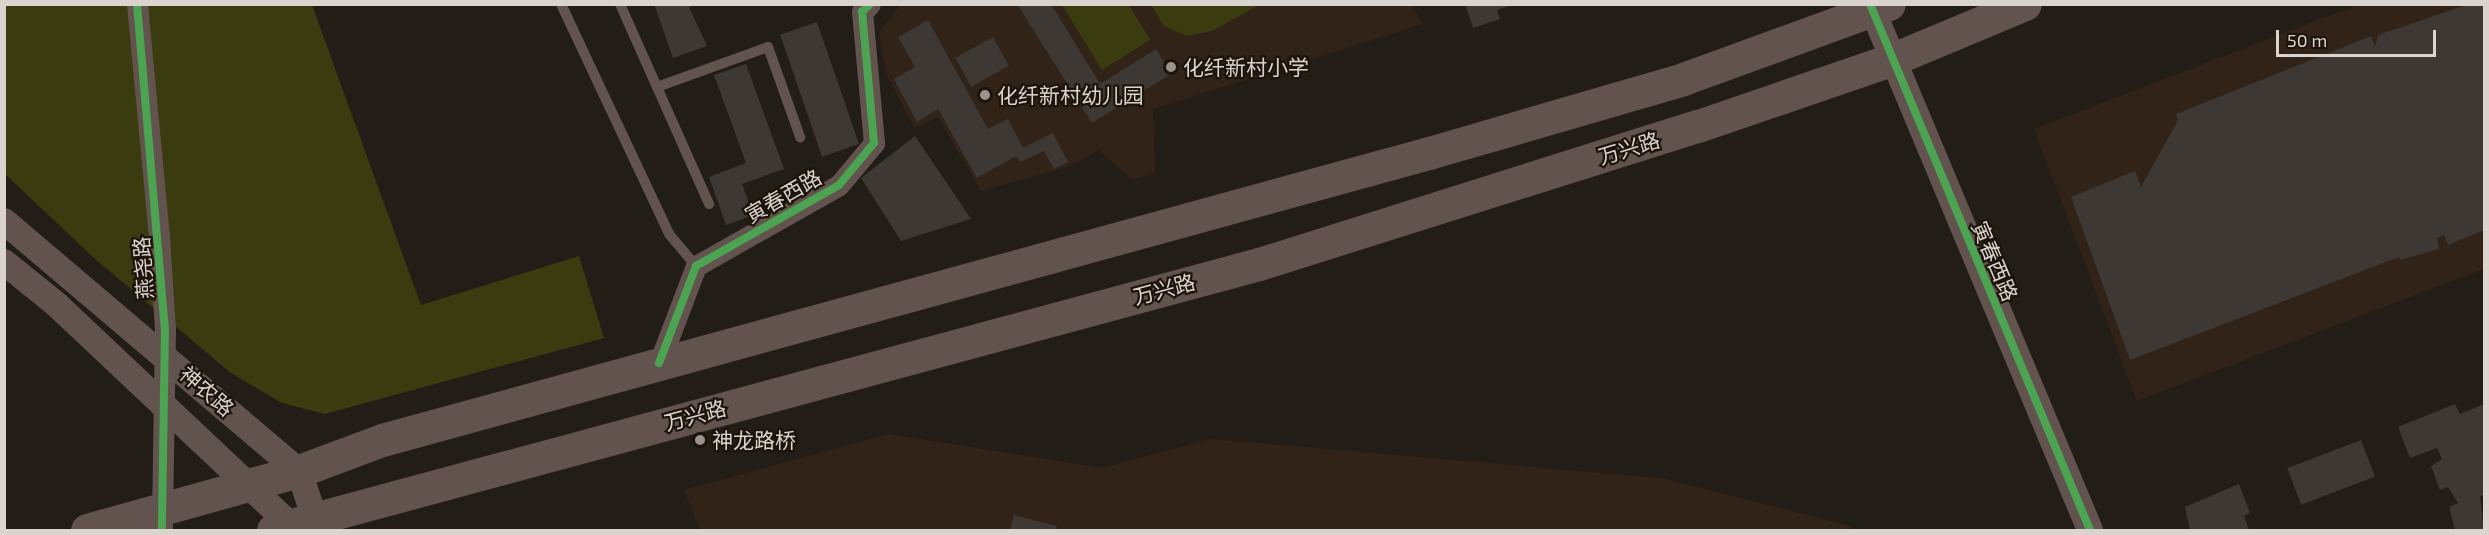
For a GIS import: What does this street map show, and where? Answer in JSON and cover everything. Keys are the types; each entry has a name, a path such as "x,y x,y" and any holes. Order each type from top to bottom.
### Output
{"main road":[{"name":"万兴路","path":"301,527 1259,264 1698,126 1891,60 2025,4"},
{"path":"87,531 246,484 299,471 382,440 1429,153 1683,79 1877,7"}],"street":[{"name":"燕尧路","path":"136,4 159,237 165,340 162,531"},
{"name":"寅春西路","path":"696,266 839,185 874,143 862,12 870,4"},
{"name":"寅春西路","path":"1877,7 1891,60 2090,531"},
{"name":"神农路","path":"4,221 299,471"},
{"name":"神农路","path":"4,262 56,304 246,484 301,527"},
{"path":"659,363 696,266"},
{"path":"299,471 301,527"}],"lane":[{"path":"561,4 669,234 696,266"},
{"path":"620,4 709,204"},
{"path":"657,87 768,47 801,137"}],"shaded area":[{"path":"901,4 1411,4 1423,24 1153,109 1155,173 1132,180 1099,150 1070,166 981,191 938,117 914,128 886,73 879,33"},
{"path":"4,5 312,5 421,305 579,256 604,338 325,414 282,403 231,373 95,259 5,174"},
{"path":"1062,5 1129,5 1150,40 1102,70"},
{"path":"1151,5 1259,5 1212,31 1187,36 1164,26"},
{"path":"2357,5 2484,5 2484,269 2137,401 2034,129"},
{"path":"889,434 1102,468 1211,439 1661,478 1851,526 1850,530 700,530 684,490"}],"building":[{"path":"654,4 697,4 689,7 707,46 673,58"},
{"path":"1017,4 1051,4 1100,84 1156,49 1171,74 1092,123"},
{"path":"1465,4 1512,5 1497,10 1500,19 1473,28"},
{"path":"2469,4 2484,4 2484,230 2448,245 2444,235 2437,238 2439,249 2400,260 2399,257 2130,360 2071,197 2135,171 2141,187 2178,120 2176,114 2371,36 2375,46 2378,35"},
{"path":"928,20 988,129 1008,119 1023,148 1053,133 1068,162 1054,169 1044,151 1020,162 1016,156 977,178 938,109 917,122 894,79 915,67 898,37"},
{"path":"817,22 859,144 822,157 780,35"},
{"path":"993,37 1009,66 971,87 955,58"},
{"path":"746,64 784,169 742,184 753,215 726,225 709,177 746,163 714,75"},
{"path":"915,136 971,219 901,241 861,178"},
{"path":"2455,404 2460,414 2484,404 2484,495 2480,496 2484,530 2455,530 2449,507 2458,503 2448,487 2440,490 2431,466 2442,459 2437,448 2410,458 2398,427"},
{"path":"2361,440 2375,476 2301,505 2287,468"},
{"path":"2239,484 2250,513 2244,516 2249,530 2190,530 2185,507"},
{"path":"1014,515 1057,526 1055,530 1010,530"}],"cycle path":[{"path":"137,4 165,329 162,530"},
{"path":"659,363 696,266 839,185 874,143 862,12 870,4"},
{"path":"1870,4 2090,530"}],"place":[{"name":"化纤新村小学","path":"1171,67"},
{"name":"化纤新村幼儿园","path":"985,95"},
{"name":"神龙路桥","path":"700,440"}]}
